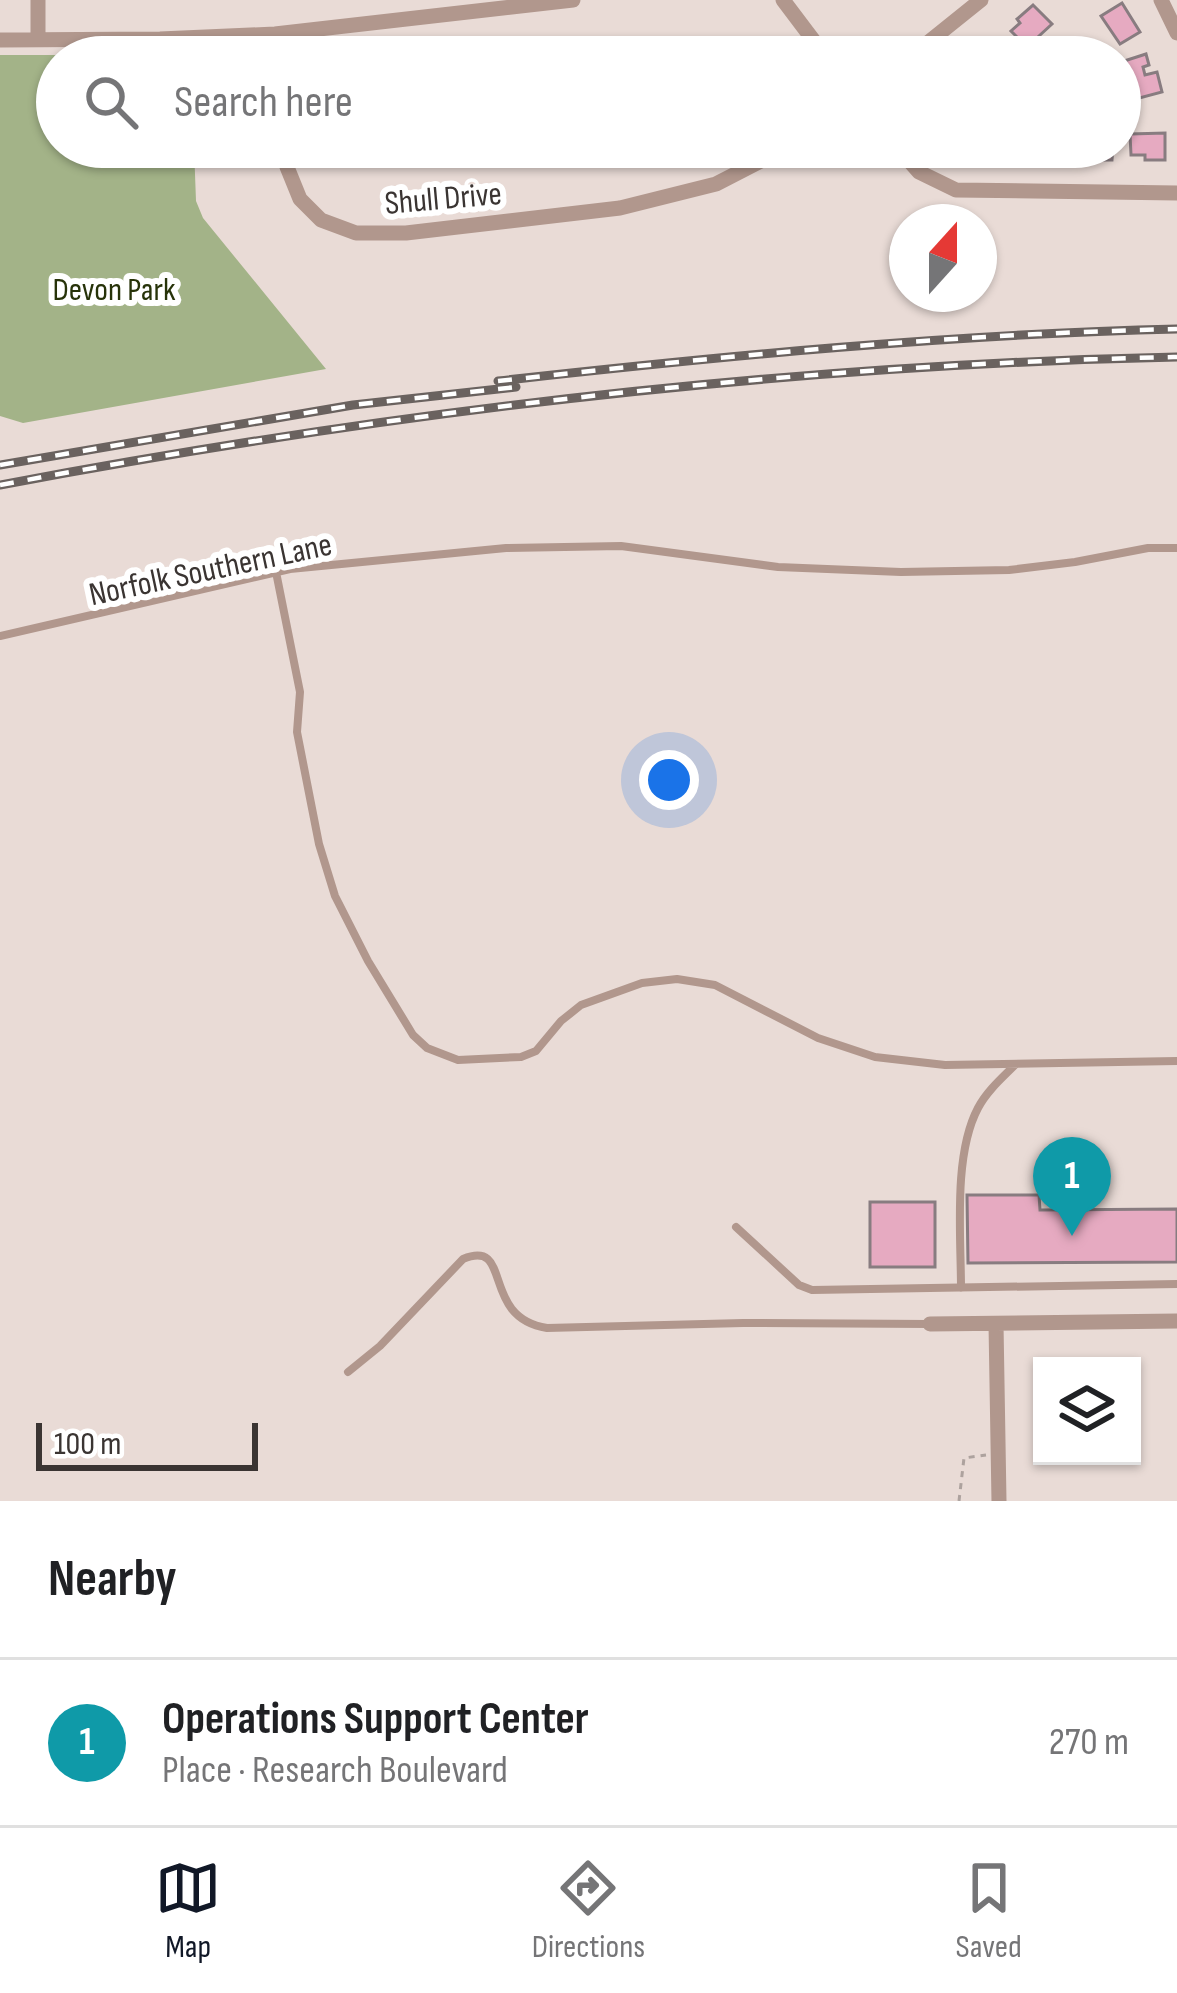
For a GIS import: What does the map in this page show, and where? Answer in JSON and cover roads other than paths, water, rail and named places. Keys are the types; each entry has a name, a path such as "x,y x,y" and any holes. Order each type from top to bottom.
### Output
{"street":[{"path":"38,0 38,36"},
{"path":"196,36 275,34 573,0"},
{"path":"783,0 810,36"},
{"path":"936,36 981,0"},
{"path":"1161,0 1177,33"},
{"path":"0,40 36,40"},
{"name":"Shull Drive","path":"287,168 300,199 321,220 356,233 406,233 674,198 747,168"},
{"path":"915,168 956,190 1177,193"},
{"path":"930,1324 1177,1321"},
{"path":"996,1324 999,1501"}],"lane":[{"name":"Norfolk Southern Lane","path":"0,638 276,572 550,546 621,546 778,567 901,572 1009,570 1148,548 1177,548"},
{"path":"276,572 300,692 297,732 319,844 335,896 413,1036 427,1048 458,1060 521,1057 536,1051 581,1005 642,983 677,979 715,985 818,1038 875,1057 945,1065 1177,1061"},
{"path":"961,1288 967,1143 978,1107 1016,1064"},
{"path":"736,1227 799,1285 812,1289 1177,1284"},
{"path":"348,1372 380,1346 463,1259 474,1255 487,1256 495,1264 502,1298 514,1315 529,1325 548,1328 930,1324"}],"railway":[{"path":"498,381 837,348 1177,329"},
{"path":"0,485 292,435 586,397 881,370 1177,357"},
{"path":"0,465 353,405 516,387"}],"place":[{"name":"Operations Support Center","path":"1072,1236"}],"park label":[{"name":"Devon Park","path":"114,288"}]}
